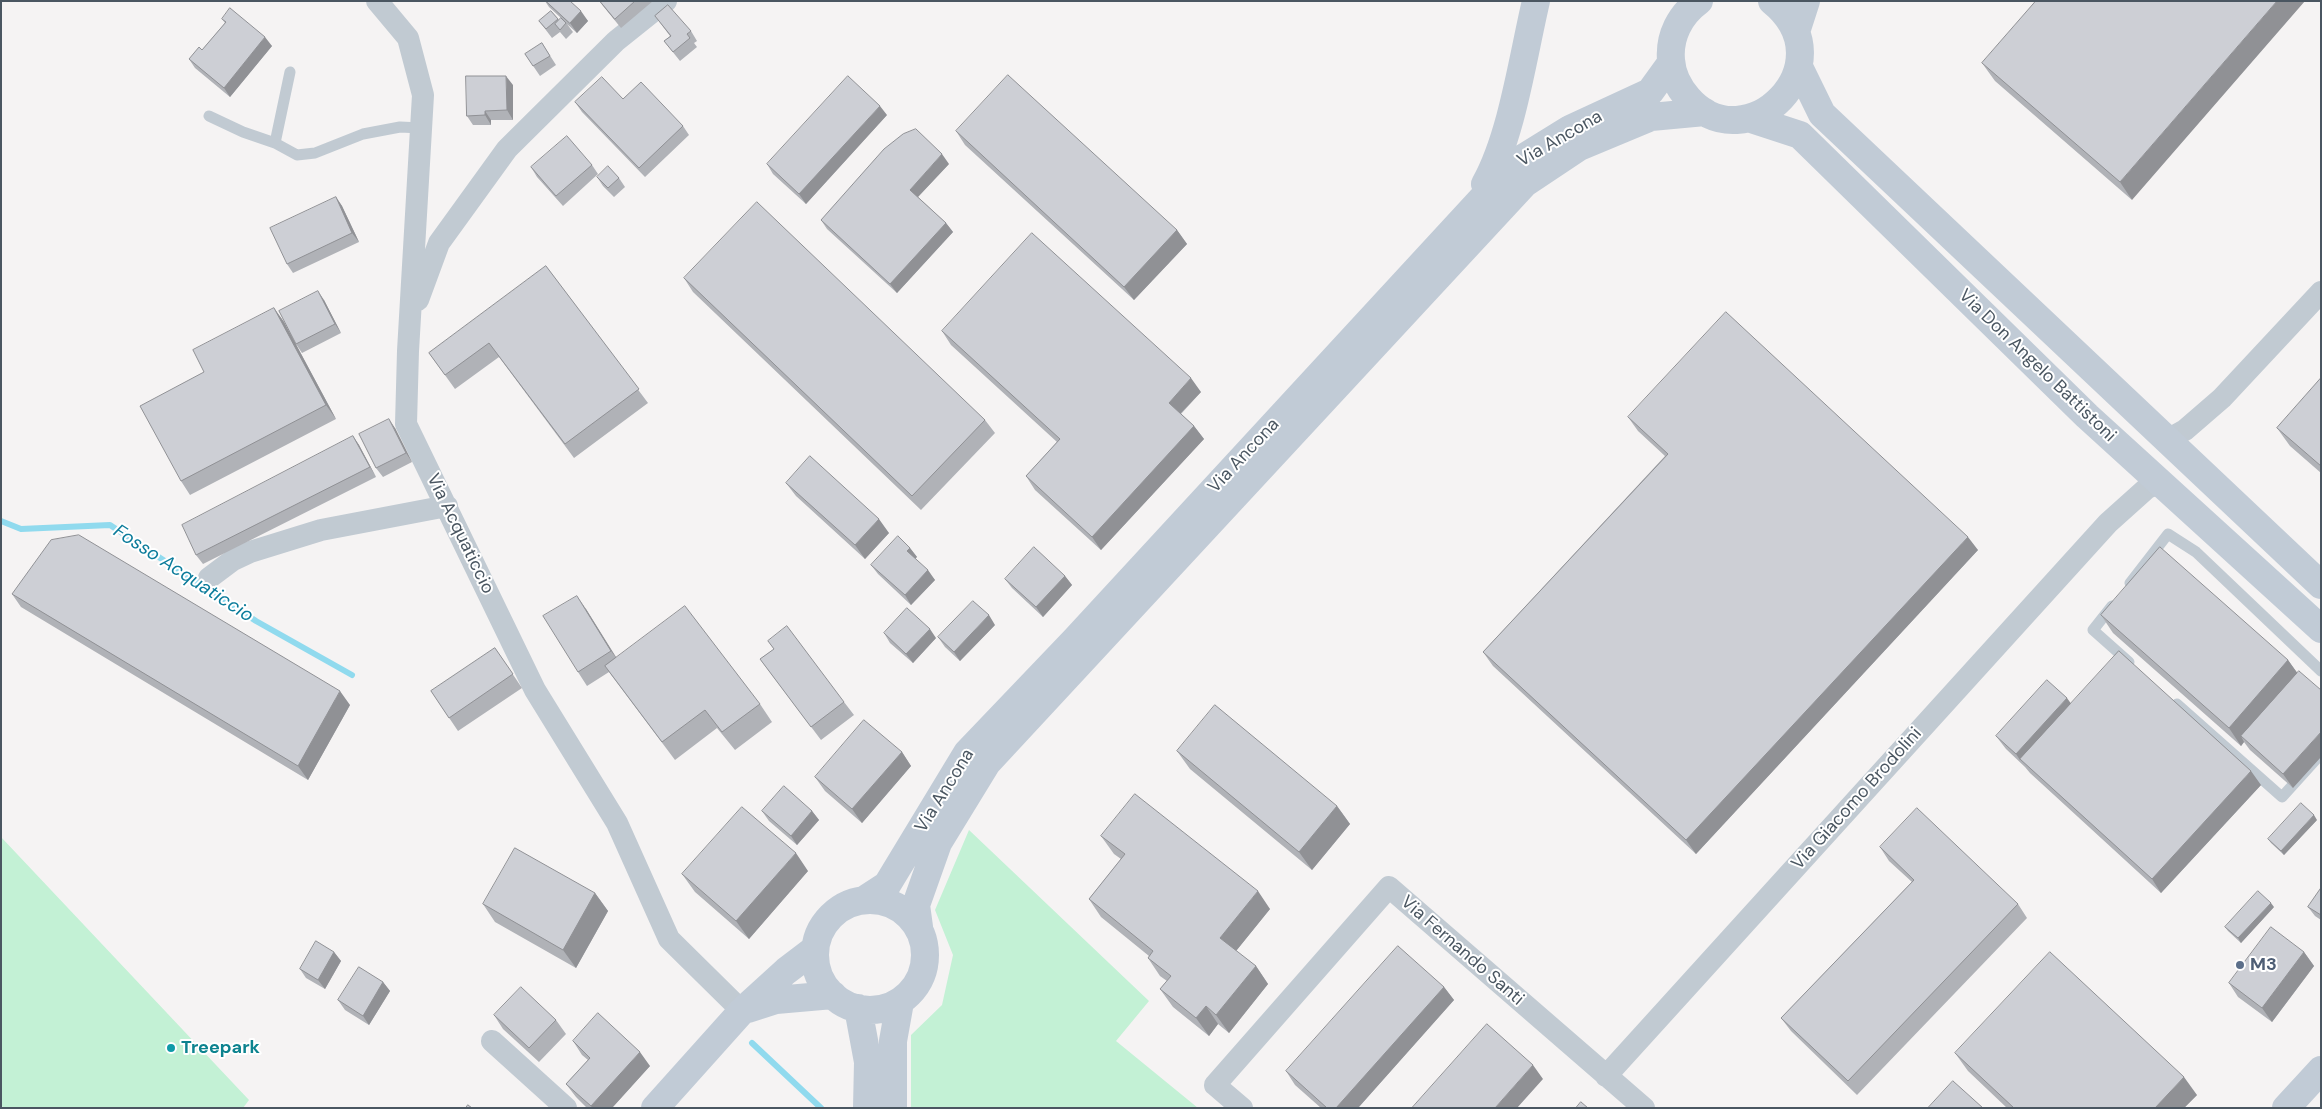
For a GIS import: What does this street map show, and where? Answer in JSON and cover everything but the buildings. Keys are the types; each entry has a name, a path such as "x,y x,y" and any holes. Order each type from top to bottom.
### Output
{"main road":[{"path":"1471,210 1496,166 1513,105 1536,1"},
{"name":"Via Ancona","path":"1699,1 1681,18 1674,32 1671,47 1671,63 1675,78 1682,92 1692,103 1705,112"},
{"name":"Via Ancona","path":"918,927 916,906 938,843 987,763 1525,183 1578,147 1652,117 1705,112 1733,119 1748,118 1760,115 1781,100 1795,80 1799,67 1799,44 1790,20 1772,1"},
{"name":"Via Ancona","path":"1796,32 1806,1"},
{"name":"Via Ancona","path":"864,900 887,885 967,753 1082,633 1514,163 1570,129 1650,92 1671,63"},
{"name":"Via Don Angelo Battistoni","path":"1799,67 1822,114 2321,585"},
{"name":"Via Don Angelo Battistoni","path":"1748,118 1800,135 2080,409 2151,475 2205,542 2321,629"},
{"path":"864,900 890,903 911,917 918,927 926,950 925,962 917,985 900,1002 887,1008 872,1010 845,1004 833,995 819,974 815,949 820,931 831,916 841,908 864,900"},
{"path":"655,1108 742,1011 786,971 815,949"},
{"path":"742,1011 776,1000 833,995"},
{"path":"893,1108 893,1041 900,1002"},
{"path":"858,1008 868,1062 868,1108"},
{"path":"2286,1108 2321,1070"}],"street":[{"name":"Via Acquaticcio","path":"377,1 408,38 423,95 406,424 535,690 617,823 669,939 742,1011"},
{"path":"410,322 439,243 507,149 616,41 666,1"},
{"path":"2176,448 2194,439 2222,398 2321,292"},
{"name":"Via Giacomo Brodolini","path":"1606,1076 2108,523 2137,481 2151,475"},
{"path":"210,578 233,560 250,552 321,530 447,506"},
{"name":"Via Fernando Santi","path":"1242,1108 1215,1085 1389,887 1644,1108"},
{"path":"492,1042 566,1108"}],"lane":[{"path":"275,143 290,72"},
{"path":"209,116 242,132 275,143 298,155 315,153 363,134 400,127 421,128"},
{"path":"2137,668 2093,630 2168,534 2205,542 2321,671"},
{"path":"2166,694 2282,797 2321,754"}],"green space":[{"path":"969,830 1149,1001 1116,1041 1198,1108 911,1108 911,1035 942,1005 953,955 935,910"},
{"path":"1,837 249,1100 243,1108 5,1108 1,1106"}],"waterway":[{"name":"Fosso Acquaticcio","path":"1,521 21,529 110,525 256,621 352,675"},
{"path":"752,1043 821,1108"}],"place":[{"name":"M3","path":"2240,965"},
{"name":"Treepark","path":"171,1048"}]}
